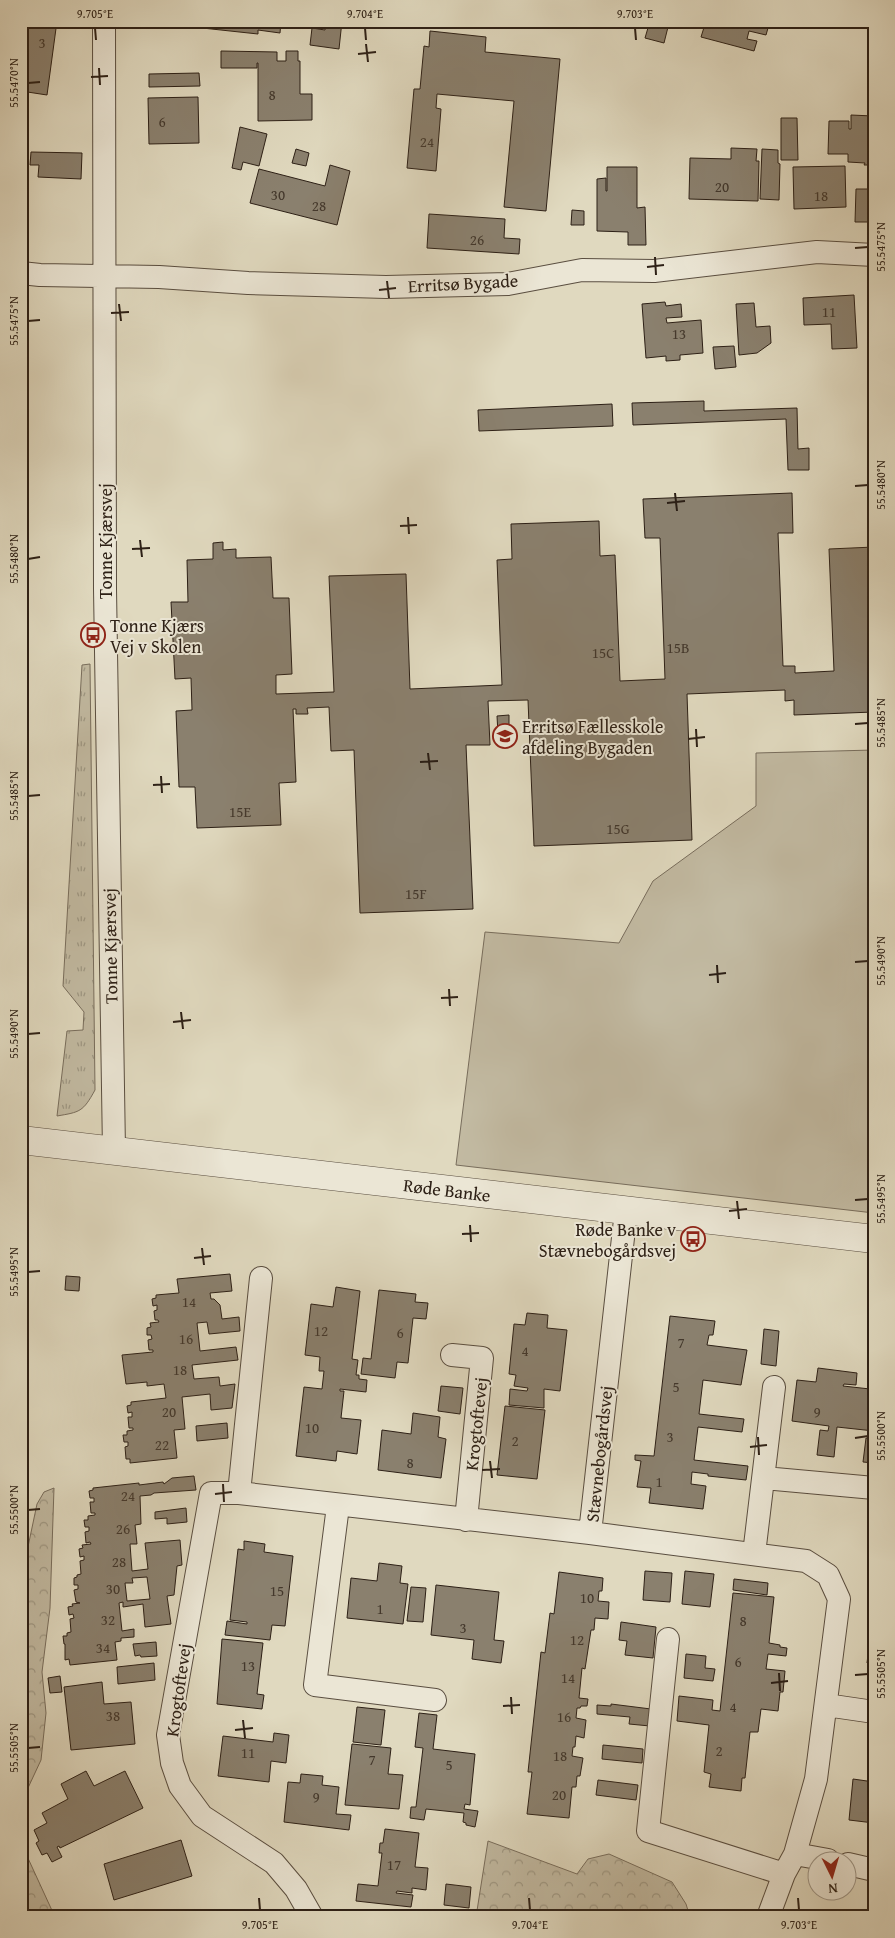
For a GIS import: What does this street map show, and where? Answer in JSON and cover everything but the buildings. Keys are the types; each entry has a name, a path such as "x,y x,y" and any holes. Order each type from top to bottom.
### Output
{"street":[{"name":"Tonne Kjærsvej","path":"104,21 105,580 114,1150"},
{"name":"Erritsø Bygade","path":"21,273 103,278 159,277 248,283 386,286 508,284 582,270 654,271 816,252 874,255"},
{"name":"Røde Banke","path":"21,1140 874,1239"},
{"name":"Stævnebogårdsvej","path":"626,1211 590,1533 806,1561 828,1575 840,1599 816,1779 795,1854 784,1874 768,1917"},
{"path":"239,1493 262,1278"},
{"name":"Krogtoftevej","path":"452,1355 482,1358 466,1520"},
{"path":"754,1554 774,1387"},
{"path":"764,1478 874,1488"},
{"name":"Krogtoftevej","path":"312,1917 296,1889 274,1863 202,1816 180,1786 172,1763 168,1736 211,1493 239,1493 338,1506 590,1533"},
{"path":"338,1506 315,1685 435,1700"},
{"path":"668,1640 648,1831 784,1874"},
{"path":"826,1704 874,1712"},
{"path":"795,1854 808,1856"},
{"path":"858,1866 874,1870"}],"green space":[{"path":"90,664 95,1090 80,1110 57,1116 67,1031 83,1030 84,1012 63,986 82,665"},
{"path":"874,750 874,1213 456,1165 485,932 619,943 653,881 756,806 756,753"},
{"path":"54,1488 50,1608 42,1672 46,1713 41,1760 21,1803 21,1580 37,1504 44,1492"},
{"path":"488,1841 577,1874 588,1859 609,1854 672,1882 686,1904 690,1917 476,1917"},
{"path":"21,1843 55,1917 21,1917"}],"place":[{"name":"Tonne Kjærs Vej v Skolen","path":"93,635"},
{"name":"Erritsø Fællesskole afdeling Bygaden","path":"505,736"},
{"name":"Røde Banke v Stævnebogårdsvej","path":"693,1239"}]}
